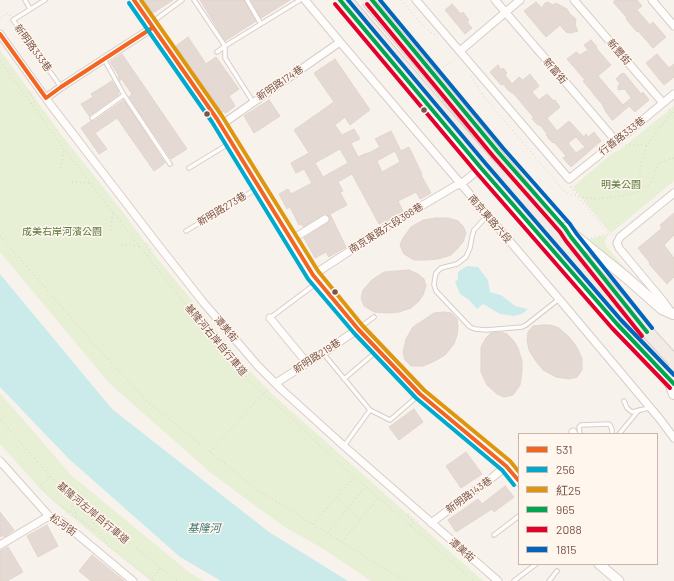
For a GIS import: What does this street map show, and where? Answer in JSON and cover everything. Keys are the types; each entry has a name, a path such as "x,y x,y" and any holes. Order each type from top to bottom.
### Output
{"highway":[{"path":"346,0 672,378"},
{"path":"356,0 446,106 465,138"},
{"path":"367,0 595,274 674,361"},
{"path":"446,106 472,125"}],"main road":[{"path":"340,0 481,168 617,324 672,378 674,394"},
{"path":"372,0 498,152 565,228 674,367"},
{"path":"374,40 392,24"},
{"path":"565,228 627,278 662,309 673,315"}],"street":[{"path":"134,0 221,125 316,278 358,329 420,394 506,466 518,480"},
{"name":"南京東路六段","path":"305,0 559,299 674,438"},
{"path":"416,0 459,54 520,0"},
{"name":"新富街","path":"495,0 616,141"},
{"name":"新豐街","path":"574,0 663,103"},
{"path":"652,0 674,26"},
{"path":"46,98 151,26"},
{"name":"潭美街","path":"0,34 46,98 149,234 203,302 258,366 344,446 498,581"},
{"name":"新明路174巷","path":"221,125 340,42"},
{"name":"行善路333巷","path":"459,54 569,179 674,94"},
{"name":"南京東路六段368巷","path":"316,278 391,224 455,186 461,184 498,152"},
{"path":"673,315 619,248 617,243 620,237 674,193"},
{"path":"291,240 325,219"},
{"path":"270,318 306,363"},
{"name":"新明路219巷","path":"276,383 358,329"},
{"name":"松河街","path":"0,461 49,516 60,520 133,581"},
{"name":"新明路143巷","path":"431,523 506,466"},
{"path":"0,545 49,516"},
{"path":"601,565 619,581"}],"lane":[{"path":"25,0 30,9"},
{"name":"新明路333巷","path":"45,0 13,20 61,87"},
{"path":"151,26 182,0"},
{"path":"194,0 225,46 225,58 253,102"},
{"path":"247,0 261,24"},
{"path":"217,52 300,0"},
{"path":"104,59 124,95 170,164"},
{"path":"92,118 124,95"},
{"path":"189,168 231,142"},
{"name":"新明路273巷","path":"186,231 259,187"},
{"path":"487,216 474,230 470,248 466,257 457,264 441,268 436,273 434,285 436,291 470,327 486,330 522,327 559,299"},
{"path":"270,318 316,278"},
{"path":"358,329 374,317"},
{"path":"344,379 378,351"},
{"path":"323,353 370,410 390,420 420,394"},
{"path":"624,401 627,408 632,412 650,408"},
{"path":"344,446 370,410"},
{"path":"620,433 639,410"},
{"path":"576,433 581,425 609,424 612,433"},
{"path":"494,535 518,517"},
{"path":"514,581 535,565"},
{"path":"549,581 557,571"}],"path":[{"path":"401,0 423,26 443,42"},
{"path":"0,18 8,13 13,20"},
{"path":"440,70 459,54"},
{"name":"基隆河右岸自行車道","path":"0,61 64,149 139,246 201,324 244,374 263,394 282,409 354,476 474,581"},
{"path":"470,75 484,96 565,192 594,199 624,196 640,192 650,184 659,163 674,158"},
{"path":"31,104 36,100"},
{"path":"669,109 672,113"},
{"path":"640,192 640,167 648,145 654,135 674,112"},
{"path":"625,145 648,145"},
{"path":"61,168 64,149"},
{"path":"72,182 91,183"},
{"path":"570,187 610,235 586,238"},
{"path":"110,230 113,212"},
{"path":"0,236 95,345 147,401 259,491 405,581"},
{"path":"122,245 139,246"},
{"path":"147,256 152,251"},
{"path":"210,452 263,394 276,383"},
{"name":"基隆河左岸自行車道","path":"0,419 57,484 177,581"},
{"path":"313,524 354,476"},
{"path":"51,477 40,486 58,502 94,532 95,530 71,510 69,511"},
{"path":"328,533 366,486"},
{"path":"72,496 71,501 72,507 76,512 75,514"},
{"path":"342,542 378,497"},
{"path":"336,498 360,519"},
{"path":"90,512 89,515 108,546 154,581"},
{"path":"411,526 415,521"},
{"path":"152,579 160,568"}],"green space":[{"name":"成美右岸河濱公園","path":"0,50 63,137 119,207 153,253 247,368 272,394 483,581 371,581 325,550 283,526 211,473 109,383 0,252"},
{"name":"明美公園","path":"674,106 674,181 611,233 573,187 613,153 620,150"},
{"path":"608,235 605,240 606,246 629,273 614,262 589,239"},
{"path":"0,393 71,475 190,573 204,581 151,581 42,491 0,444"}],"water":[{"path":"467,266 478,267 488,280 490,292 501,295 515,306 528,309 522,314 514,316 500,314 483,304 477,309 469,300 460,294 455,282 458,279 458,272"},
{"name":"基隆河","path":"0,274 112,409 269,532 348,581 221,581 180,557 69,459 0,387"}],"building":[{"path":"144,0 173,0 153,13"},
{"path":"200,0 244,0 256,21 225,41"},
{"path":"251,0 290,0 261,18"},
{"path":"616,0 637,0 642,6 637,10 650,25 653,22 666,37 653,48 626,19 627,18 613,2"},
{"path":"536,2 542,8 545,3 548,2 553,5 556,3 567,9 576,19 575,25 578,31 571,33 566,32 560,25 546,37 524,11"},
{"path":"452,4 461,14 463,12 469,20 467,22 472,28 465,34 445,10"},
{"path":"188,37 206,64 216,57 239,89 229,96 235,106 226,113 221,111 176,46"},
{"path":"591,40 611,65 598,76 623,105 631,98 625,89 618,90 618,86 620,84 616,79 622,73 624,73 641,94 643,92 649,100 635,112 629,106 612,120 602,104 583,81 585,80 567,59 576,52 580,55 588,50 584,45"},
{"path":"122,54 187,149 171,159 129,97 132,94 120,77 120,81 119,76 110,62"},
{"path":"657,54 669,68 674,64 674,77 664,85 646,63"},
{"path":"335,59 370,110 350,125 345,117 335,125 342,135 354,129 360,139 351,143 358,157 380,147 375,139 391,131 401,151 409,147 422,174 421,175 431,193 420,199 416,192 398,201 403,211 379,224 352,174 338,182 343,191 340,192 347,205 330,214 346,247 329,257 326,252 315,258 304,238 328,223 330,219 328,215 324,214 303,227 302,224 299,225 290,207 287,209 279,194 288,189 291,194 312,183 304,169 296,173 291,163 309,153 294,130 334,102 314,73","holes":["340,149 348,163 323,177 315,163","395,151 400,162 382,172 377,161"]},
{"path":"498,65 501,70 503,68 507,73 505,75 512,84 519,77 523,80 530,74 539,86 532,92 539,100 547,94 554,101 555,100 560,107 547,118 557,131 569,121 584,137 586,134 588,137 594,132 601,141 571,167 563,158 566,156 554,142 553,143 547,137 547,134 541,126 532,119 534,118 514,94 503,84 501,85 490,72","holes":["576,137 585,147 576,153 568,143"]},
{"path":"112,81 119,92 118,95 89,116 81,104 93,97 91,94"},
{"path":"124,100 165,163 154,171 117,118 95,133 107,149 99,154 81,128 91,121 94,121"},
{"path":"269,100 280,116 254,133 244,116"},
{"path":"674,213 674,235 664,245 674,258 674,277 667,284 649,264 650,263 638,248 662,228 660,225"},
{"path":"448,218 458,221 463,226 466,233 463,242 458,248 451,255 438,259 414,260 404,254 400,245 411,227 423,220"},
{"path":"409,270 418,274 424,279 426,286 419,301 411,308 399,312 387,313 374,312 364,306 361,298 363,290 372,280 384,272"},
{"path":"434,313 451,313 457,319 458,327 454,344 445,355 435,361 423,366 411,366 405,360 403,352 406,339 413,327"},
{"path":"550,325 559,328 576,346 582,358 582,370 577,377 569,379 556,377 543,370 535,360 529,350 527,340 528,332 533,326"},
{"path":"501,332 507,334 513,340 518,348 522,361 520,385 513,395 504,397 497,394 487,385 481,372 481,347 491,333"},
{"path":"414,409 423,422 399,440 389,427"},
{"path":"466,452 482,474 461,488 446,466"},
{"path":"505,486 514,497 494,512 492,509 456,532 448,520 478,499 482,504"},
{"path":"0,512 14,530 4,537 3,535 0,537"},
{"path":"47,525 58,546 38,557 27,536"},
{"path":"8,547 23,572 7,581 0,581 0,551"},
{"path":"92,555 124,581 91,581 79,571"}],"transit line":[{"name":"531","path":"134,0 217,119 313,275 358,329 420,394 506,466 518,480"},
{"name":"紅25","path":"141,0 222,116 318,271 362,325 424,390 510,461 518,471"},
{"name":"965","path":"340,0 481,168 617,324 674,384"},
{"name":"1815","path":"348,0 486,164 621,320 674,375"},
{"name":"965","path":"372,0 498,152 565,228 647,332"},
{"name":"1815","path":"380,0 503,148 570,224 652,328"},
{"name":"256","path":"129,3 212,122 308,279 354,333 416,398 502,470 514,485"},
{"name":"2088","path":"335,4 476,172 612,328 670,388"},
{"name":"2088","path":"367,4 493,156 560,232 642,336"},
{"name":"531","path":"0,34 46,98 152,28"}]}
